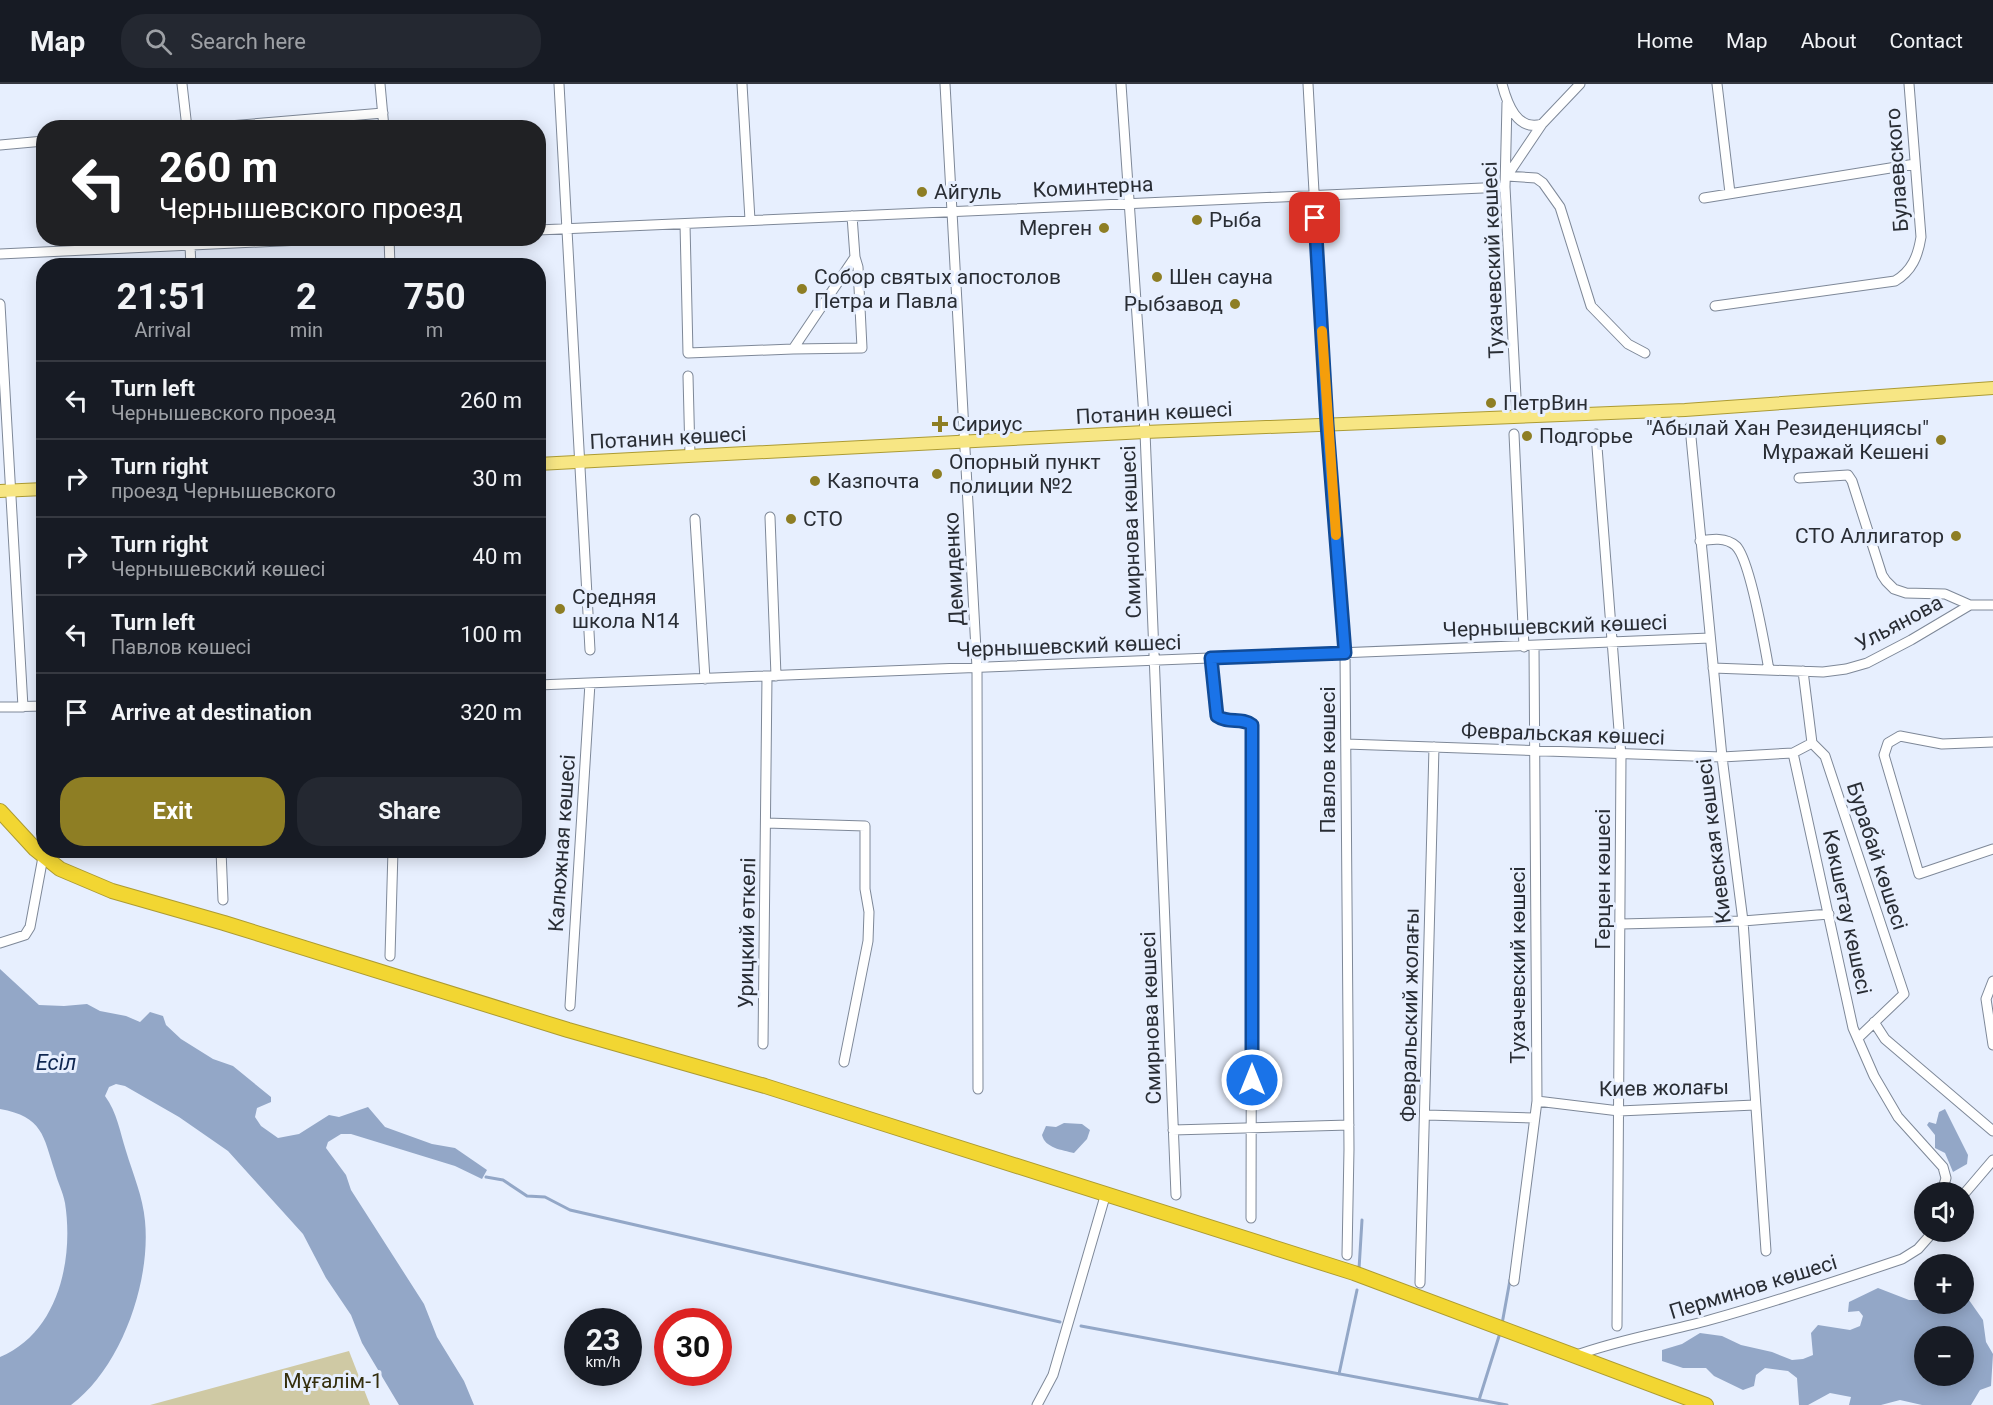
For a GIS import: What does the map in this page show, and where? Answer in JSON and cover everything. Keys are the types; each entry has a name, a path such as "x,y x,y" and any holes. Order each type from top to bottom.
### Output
{"highway":[{"path":"0,811 36,848"},
{"path":"46,858 60,869 112,891 224,923 568,1030 765,1086 1358,1274 1707,1405"}],"main road":[{"name":"Потанин көшесі","path":"546,464 1145,432 1685,410 1771,398 1993,388"},
{"path":"6,490 36,489"}],"street":[{"path":"182,84 186,120"},
{"path":"380,84 383,120"},
{"path":"559,84 590,650"},
{"path":"742,84 750,220"},
{"name":"Демиденко","path":"945,84 977,668 978,1089"},
{"name":"Смирнова көшесі","path":"1121,84 1145,432 1176,1195"},
{"name":"Павлов көшесі","path":"1308,84 1327,424 1345,653 1349,1125 1347,1255"},
{"name":"Тухачевский көшесі","path":"1502,84 1507,103 1505,187 1517,416"},
{"path":"1580,84 1542,124 1507,176 1536,178 1543,183 1560,207 1592,306 1628,344 1645,353"},
{"path":"1717,84 1730,193"},
{"name":"Булаевского","path":"1715,306 1895,281 1906,273 1919,249 1909,84"},
{"name":"Тухачевский көшесі","path":"1507,103 1523,123 1536,126 1542,124"},
{"path":"300,120 383,113"},
{"path":"0,145 36,142"},
{"path":"1704,198 1915,164"},
{"name":"Коминтерна","path":"546,230 1505,187"},
{"path":"685,224 688,353 862,348 858,267 855,257 852,216"},
{"path":"0,254 142,246"},
{"path":"793,349 855,257"},
{"path":"0,304 6,490 23,707"},
{"path":"688,376 690,456"},
{"name":"Киевская көшесі","path":"1690,427 1722,758 1743,921 1766,1251"},
{"name":"Герцен көшесі","path":"1596,434 1621,756 1617,1326"},
{"name":"Тухачевский көшесі","path":"1514,435 1534,751 1537,1101 1514,1281"},
{"path":"1799,478 1843,474 1852,481 1882,575 1894,589 1906,593 1945,594 1970,605"},
{"name":"Урицкий өткелі","path":"763,1044 766,823 772,676 770,517"},
{"path":"695,519 705,679"},
{"path":"1700,541 1719,539 1732,543 1739,550 1758,609 1769,670"},
{"name":"Ульянова","path":"1713,668 1803,671 1846,669 1867,663 1970,605 1993,605"},
{"name":"Чернышевский көшесі","path":"546,685 1710,638"},
{"path":"1211,658 1215,712 1221,719 1247,722 1252,725 1251,1218"},
{"name":"Бурабай көшесі","path":"1803,671 1812,743 1825,756 1904,994 1858,1038"},
{"name":"Калюжная көшесі","path":"570,1006 590,683"},
{"path":"0,707 36,706"},
{"path":"1993,742 1942,744 1900,736 1888,742 1884,755 1919,874 1993,849"},
{"name":"Февральская көшесі","path":"1346,744 1722,758 1793,753 1812,743"},
{"name":"Февральский жолағы","path":"1420,1283 1434,747"},
{"name":"Көкшетау көшесі","path":"1793,753 1858,1038 1874,1076 1898,1117 1943,1167 1945,1182"},
{"path":"766,823 865,826 868,941 844,1062"},
{"path":"0,943 25,935 30,927 44,858"},
{"path":"221,858 223,900"},
{"path":"390,956 393,858"},
{"path":"1621,924 1743,921 1829,914"},
{"path":"1993,981 1986,999 1993,1045"},
{"path":"1874,1022 1885,1039 1993,1131"},
{"name":"Киев жолағы","path":"1537,1101 1619,1110 1755,1105"},
{"path":"1426,1115 1534,1118"},
{"path":"1173,1130 1349,1125"},
{"path":"1974,1182 1993,1160"},
{"path":"1037,1405 1053,1375 1106,1193"},
{"name":"Перминов көшесі","path":"1574,1356 1612,1342 1660,1334 1779,1301 1892,1263 1918,1249 1924,1242"}],"green space":[{"name":"Мұғалім-1","path":"349,1351 370,1405 150,1405"}],"water":[{"name":"Есіл","path":"0,969 39,1005 87,1004 100,1011 126,1016 140,1022 150,1012 163,1016 166,1025 181,1039 213,1059 233,1066 271,1097 271,1102 257,1108 255,1117 261,1126 278,1138 299,1134 329,1115 339,1117 368,1107 385,1127 432,1144 455,1148 487,1170 482,1179 455,1166 351,1134 341,1134 328,1142 326,1148 346,1175 351,1190 424,1304 437,1337 464,1381 474,1405 399,1405 362,1343 351,1315 326,1278 303,1234 228,1151 179,1117 125,1086 116,1084 109,1087 105,1096 118,1122 140,1194 145,1221 146,1245 143,1270 129,1322 118,1347 104,1369 89,1389 71,1405 0,1405 0,1357 20,1346 36,1331 48,1313 58,1292 64,1270 67,1225 63,1195 44,1138 33,1123 25,1117 0,1109"},
{"path":"1945,1109 1968,1155 1967,1164 1953,1172 1945,1153 1935,1148 1935,1135 1927,1125 1929,1122 1936,1124 1939,1112"},
{"path":"1064,1123 1082,1124 1090,1130 1087,1139 1074,1153 1050,1146 1042,1135 1046,1126 1056,1127"},
{"path":"1878,1288 1914,1300 1914,1314 1974,1314 1974,1307 1983,1320 1986,1342 1993,1354 1991,1386 1980,1390 1971,1405 1922,1405 1900,1400 1881,1405 1849,1405 1851,1397 1830,1393 1808,1405 1799,1405 1797,1378 1788,1371 1765,1368 1756,1375 1754,1386 1743,1390 1714,1376 1706,1368 1683,1368 1662,1361 1662,1350 1682,1344 1700,1333 1722,1336 1741,1345 1772,1352 1792,1360 1803,1359 1813,1355 1811,1333 1818,1325 1850,1330 1860,1326 1863,1316 1859,1311 1848,1312 1849,1302"}],"waterway":[{"path":"486,1177 503,1180 527,1196 545,1197 570,1210 1060,1322"},
{"path":"1359,1269 1362,1220"},
{"path":"1502,1324 1510,1280"},
{"path":"1339,1374 1357,1290"},
{"path":"1081,1326 1507,1405"},
{"path":"1479,1400 1500,1333"}],"slow traffic":[{"path":"1322,331 1336,535"}],"place":[{"name":"Айгуль","path":"922,192"},
{"name":"Рыба","path":"1197,220"},
{"name":"Мерген","path":"1104,228"},
{"name":"Шен сауна","path":"1157,277"},
{"name":"Собор святых апостолов Петра и Павла","path":"802,289"},
{"name":"Рыбзавод","path":"1235,304"},
{"name":"ПетрВин","path":"1491,403"},
{"name":"Сириус","path":"940,424"},
{"name":"Подгорье","path":"1527,436"},
{"name":"\"Абылай Хан Резиденциясы\" Мұражай Кешені","path":"1941,440"},
{"name":"Опорный пункт полиции №2","path":"937,474"},
{"name":"Казпочта","path":"815,481"},
{"name":"СТО","path":"791,519"},
{"name":"СТО Аллигатор","path":"1956,536"},
{"name":"Средняя школа N14","path":"560,609"}],"route":[{"path":"1252,1080 1252,725 1247,722 1226,721 1217,716 1211,658 1345,653 1327,424 1315,218"}]}
